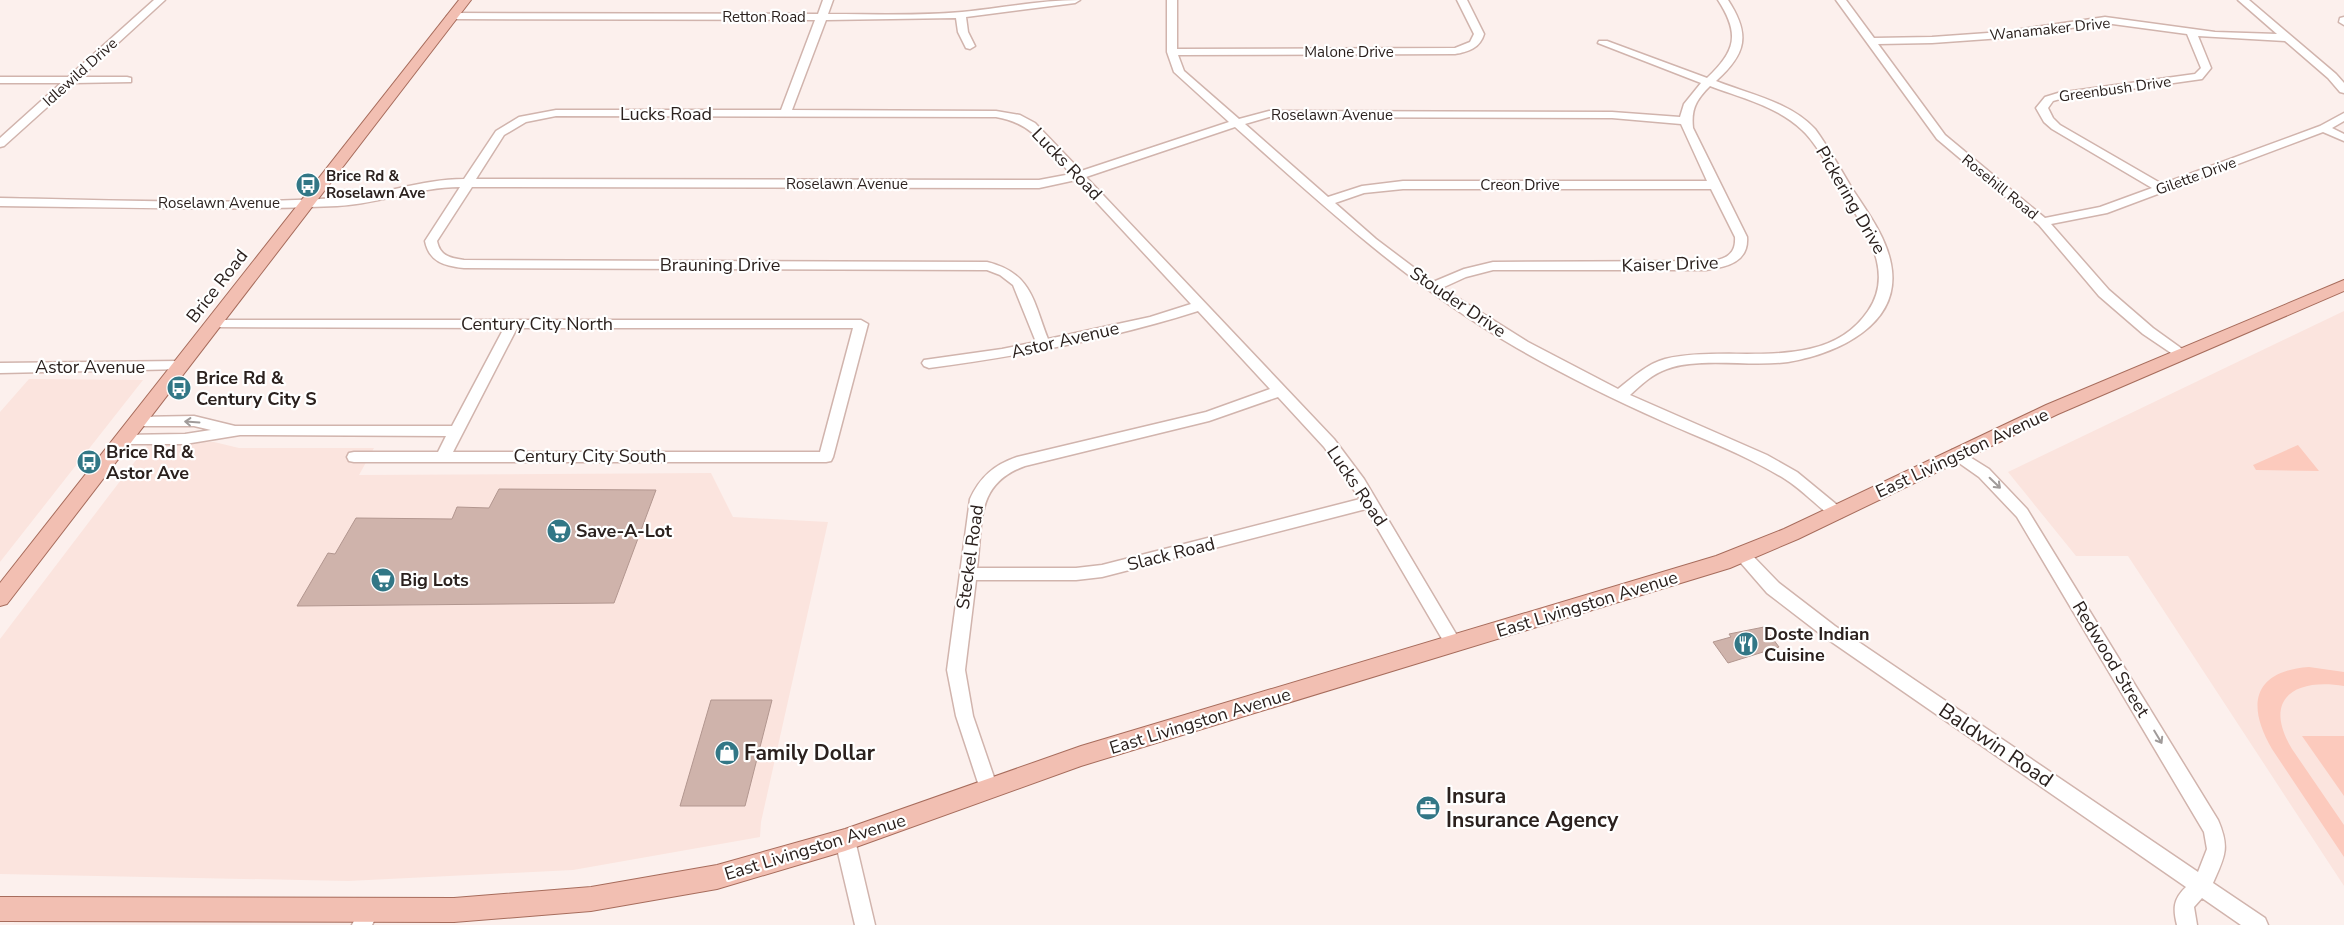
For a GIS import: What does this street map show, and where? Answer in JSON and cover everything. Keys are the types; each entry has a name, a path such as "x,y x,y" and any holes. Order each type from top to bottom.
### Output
{"main road":[{"name":"Brice Road","path":"2,592 137,422 465,0"},
{"name":"East Livingston Avenue","path":"0,909 366,918 591,899 736,872 845,840 1081,756 1688,574 1742,555 1837,513 1957,454 2180,354 2344,285"}],"street":[{"name":"Idlewild Drive","path":"0,144 160,0"},
{"path":"786,114 828,0"},
{"name":"Retton Road","path":"452,16 821,17 960,15 1075,0"},
{"name":"Stouder Drive","path":"1172,0 1172,52 1179,72 1372,242 1432,288 1523,345 1620,396 1762,459 1792,476 1837,513"},
{"name":"Malone Drive","path":"1172,52 1456,51 1474,45 1478,40 1479,34 1462,0"},
{"path":"1686,121 1687,105 1725,68 1738,42 1732,15 1724,0"},
{"name":"Rosehill Road","path":"1841,0 1941,137 2043,222 2104,293 2148,331 2180,354"},
{"path":"2243,0 2332,76 2344,90"},
{"path":"960,15 963,32 970,46"},
{"name":"Wanamaker Drive","path":"1871,41 1932,40 2002,35 2105,20 2192,33 2235,37 2287,38"},
{"name":"Greenbush Drive","path":"2161,188 2056,127 2048,120 2042,108 2049,99 2058,96 2198,77 2204,73 2206,63 2192,33"},
{"name":"Pickering Drive","path":"1603,43 1709,82 1788,114 1804,126 1816,138 1876,238 1884,257 1888,278 1884,296 1874,314 1857,330 1836,344 1806,353 1780,357 1754,360 1682,360 1665,364 1646,373 1620,396"},
{"path":"0,80 127,80"},
{"name":"Lucks Road","path":"467,183 500,134 516,122 556,113 996,114 1016,117 1031,125 1345,462 1454,644"},
{"name":"Roselawn Avenue","path":"0,202 307,202 358,200 424,185 467,183 1039,184 1062,181 1261,115 1612,115 1686,121"},
{"name":"Gilette Drive","path":"2043,222 2103,210 2324,128 2344,116"},
{"name":"Kaiser Drive","path":"1432,288 1458,274 1476,268 1493,266 1706,266 1728,262 1736,258 1741,252 1741,237 1686,121"},
{"path":"2324,128 2344,138"},
{"name":"Brauning Drive","path":"467,183 430,242 435,255 442,260 464,264 987,266 1011,275 1018,283 1044,345"},
{"name":"Creon Drive","path":"1326,202 1362,190 1403,185 1716,186"},
{"name":"Astor Avenue","path":"928,363 975,359 1044,345 1152,321 1200,306"},
{"name":"Century City North","path":"213,324 861,324 826,456"},
{"path":"444,456 513,324"},
{"name":"Astor Avenue","path":"0,368 180,366"},
{"name":"Steckel Road","path":"989,789 966,723 959,696 956,670 978,499 986,483 1002,470 1022,461 1209,416 1280,391"},
{"path":"137,422 194,421 240,430"},
{"path":"122,440 184,439 240,430 456,431"},
{"name":"Redwood Street","path":"1957,454 1997,485 2022,513 2211,826 2218,844 2218,852 2200,886 2187,896 2183,912 2187,925"},
{"name":"Century City South","path":"354,457 826,456"},
{"name":"Slack Road","path":"968,574 1076,574 1102,571 1370,502"},
{"name":"Baldwin Road","path":"1742,555 1773,588 1829,631 2258,925"},
{"path":"845,840 865,925"}],"shaded area":[{"path":"2344,311 2344,886 2128,556 2076,556 2008,472"},
{"path":"29,379 143,380 0,562 0,412"},
{"path":"214,442 239,448 374,448 359,475 711,473 733,517 828,522 761,822 760,837 573,870 348,881 0,874 0,639 149,443"},
{"path":"2298,445 2319,471 2256,470 2253,465"},
{"path":"2309,667 2344,672 2344,686 2326,684 2311,685 2298,689 2288,696 2282,705 2280,717 2284,732 2292,749 2344,825 2344,857 2272,749 2259,718 2258,705 2260,693 2266,683 2276,675 2290,670"},
{"path":"2302,736 2344,736 2344,796"}],"building":[{"name":"Save-A-Lot","path":"499,489 656,490 614,603 297,606 328,553 335,554 356,518 452,519 457,507 489,508"},
{"name":"Doste Indian Cuisine","path":"1764,627 1779,647 1728,663 1713,642 1731,637 1729,634"},
{"name":"Family Dollar","path":"711,700 772,700 745,806 680,806"}],"place":[{"name":"Brice Rd & Roselawn Ave","path":"308,185"},
{"name":"Brice Rd & Century City S","path":"179,388"},
{"name":"Brice Rd & Astor Ave","path":"89,462"},
{"name":"Save-A-Lot","path":"559,531"},
{"name":"Big Lots","path":"383,580"},
{"name":"Doste Indian Cuisine","path":"1746,644"},
{"name":"Family Dollar","path":"727,753"},
{"name":"Insura Insurance Agency","path":"1428,808"}]}
